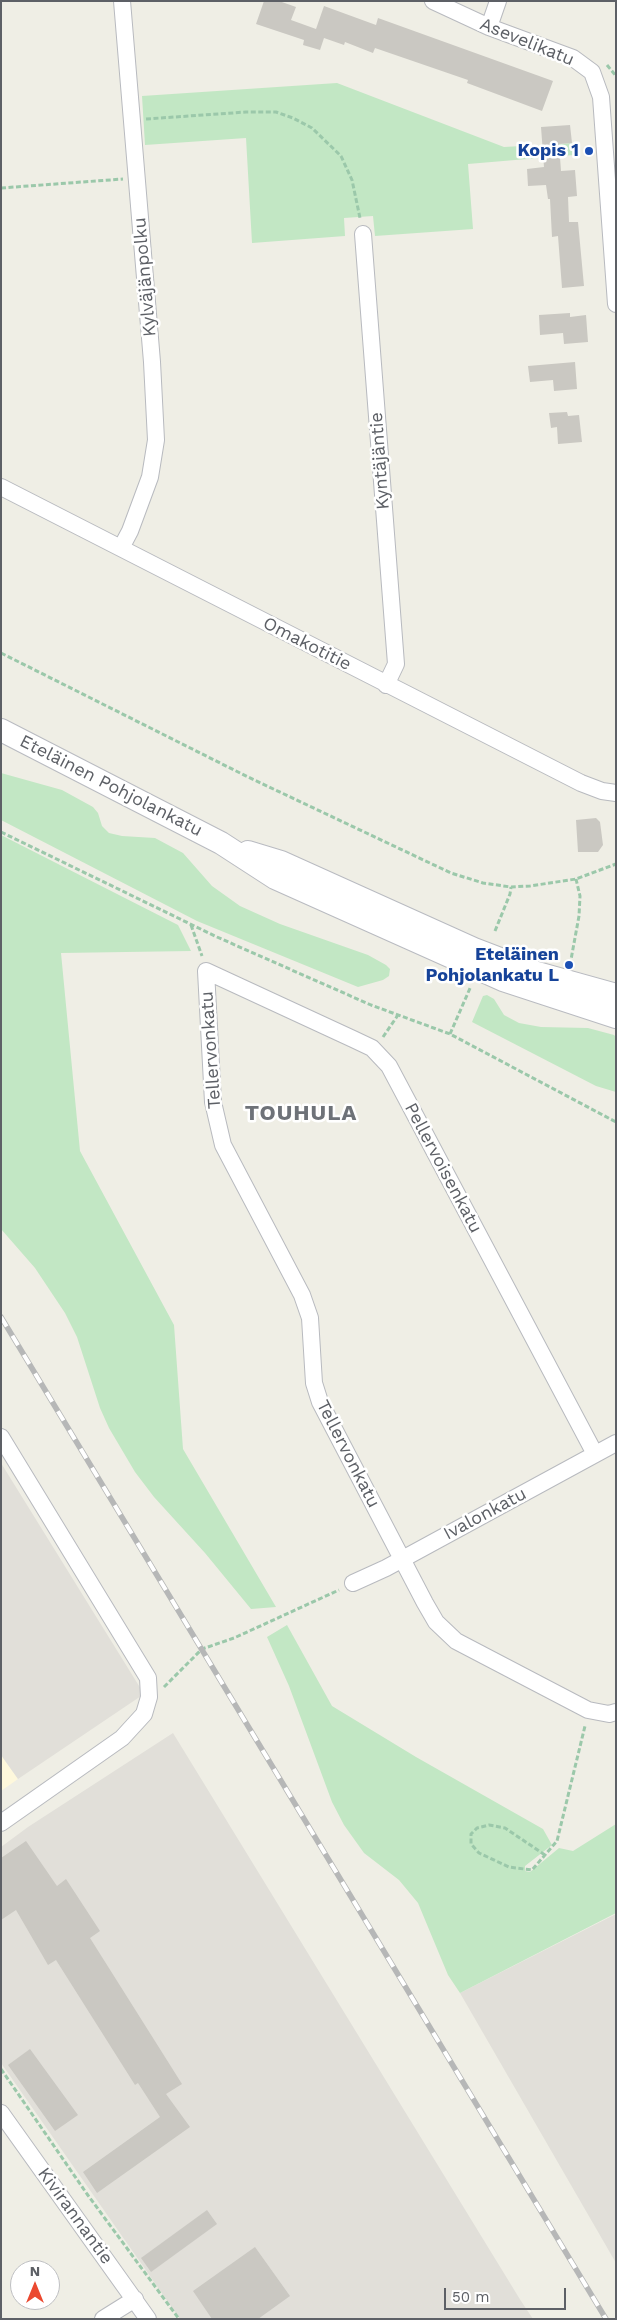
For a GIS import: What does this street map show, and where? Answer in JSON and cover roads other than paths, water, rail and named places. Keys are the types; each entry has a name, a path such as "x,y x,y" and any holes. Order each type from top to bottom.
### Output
{"main road":[{"name":"Eteläinen Pohjolankatu","path":"1,730 221,843 275,878 503,980 616,1017"},
{"name":"Eteläinen Pohjolankatu","path":"221,843 281,862 474,949 534,972 616,995"}],"street":[{"name":"Kylväjänpolku","path":"121,548 130,531 150,477 156,440 152,362 122,1"},
{"name":"Asevelikatu","path":"433,1 489,27 574,58 592,72 609,119"},
{"path":"489,27 498,1"},
{"path":"609,119 616,304"},
{"name":"Kyntäjäntie","path":"363,234 396,664 386,685"},
{"name":"Omakotitie","path":"1,487 581,784 602,791 616,793"},
{"name":"Pellervoisenkatu","path":"206,971 372,1048 389,1066 594,1454"},
{"name":"Tellervonkatu","path":"206,971 213,1102 223,1145 302,1296 310,1318 314,1383 320,1402 436,1622 456,1641 588,1710 609,1714 616,1712"},
{"path":"1,1438 148,1678 149,1697 144,1714 122,1738 1,1823"},
{"name":"Ivalonkatu","path":"353,1583 616,1443"},
{"name":"Kivirannantie","path":"1,2113 148,2319"},
{"path":"103,2319 135,2299"}],"railway":[{"path":"1,1317 606,2319"}],"place":[{"name":"Kopis 1","path":"589,151"},
{"name":"Eteläinen Pohjolankatu L","path":"569,965"}],"district":[{"name":"TOUHULA","path":"301,1114"}]}
